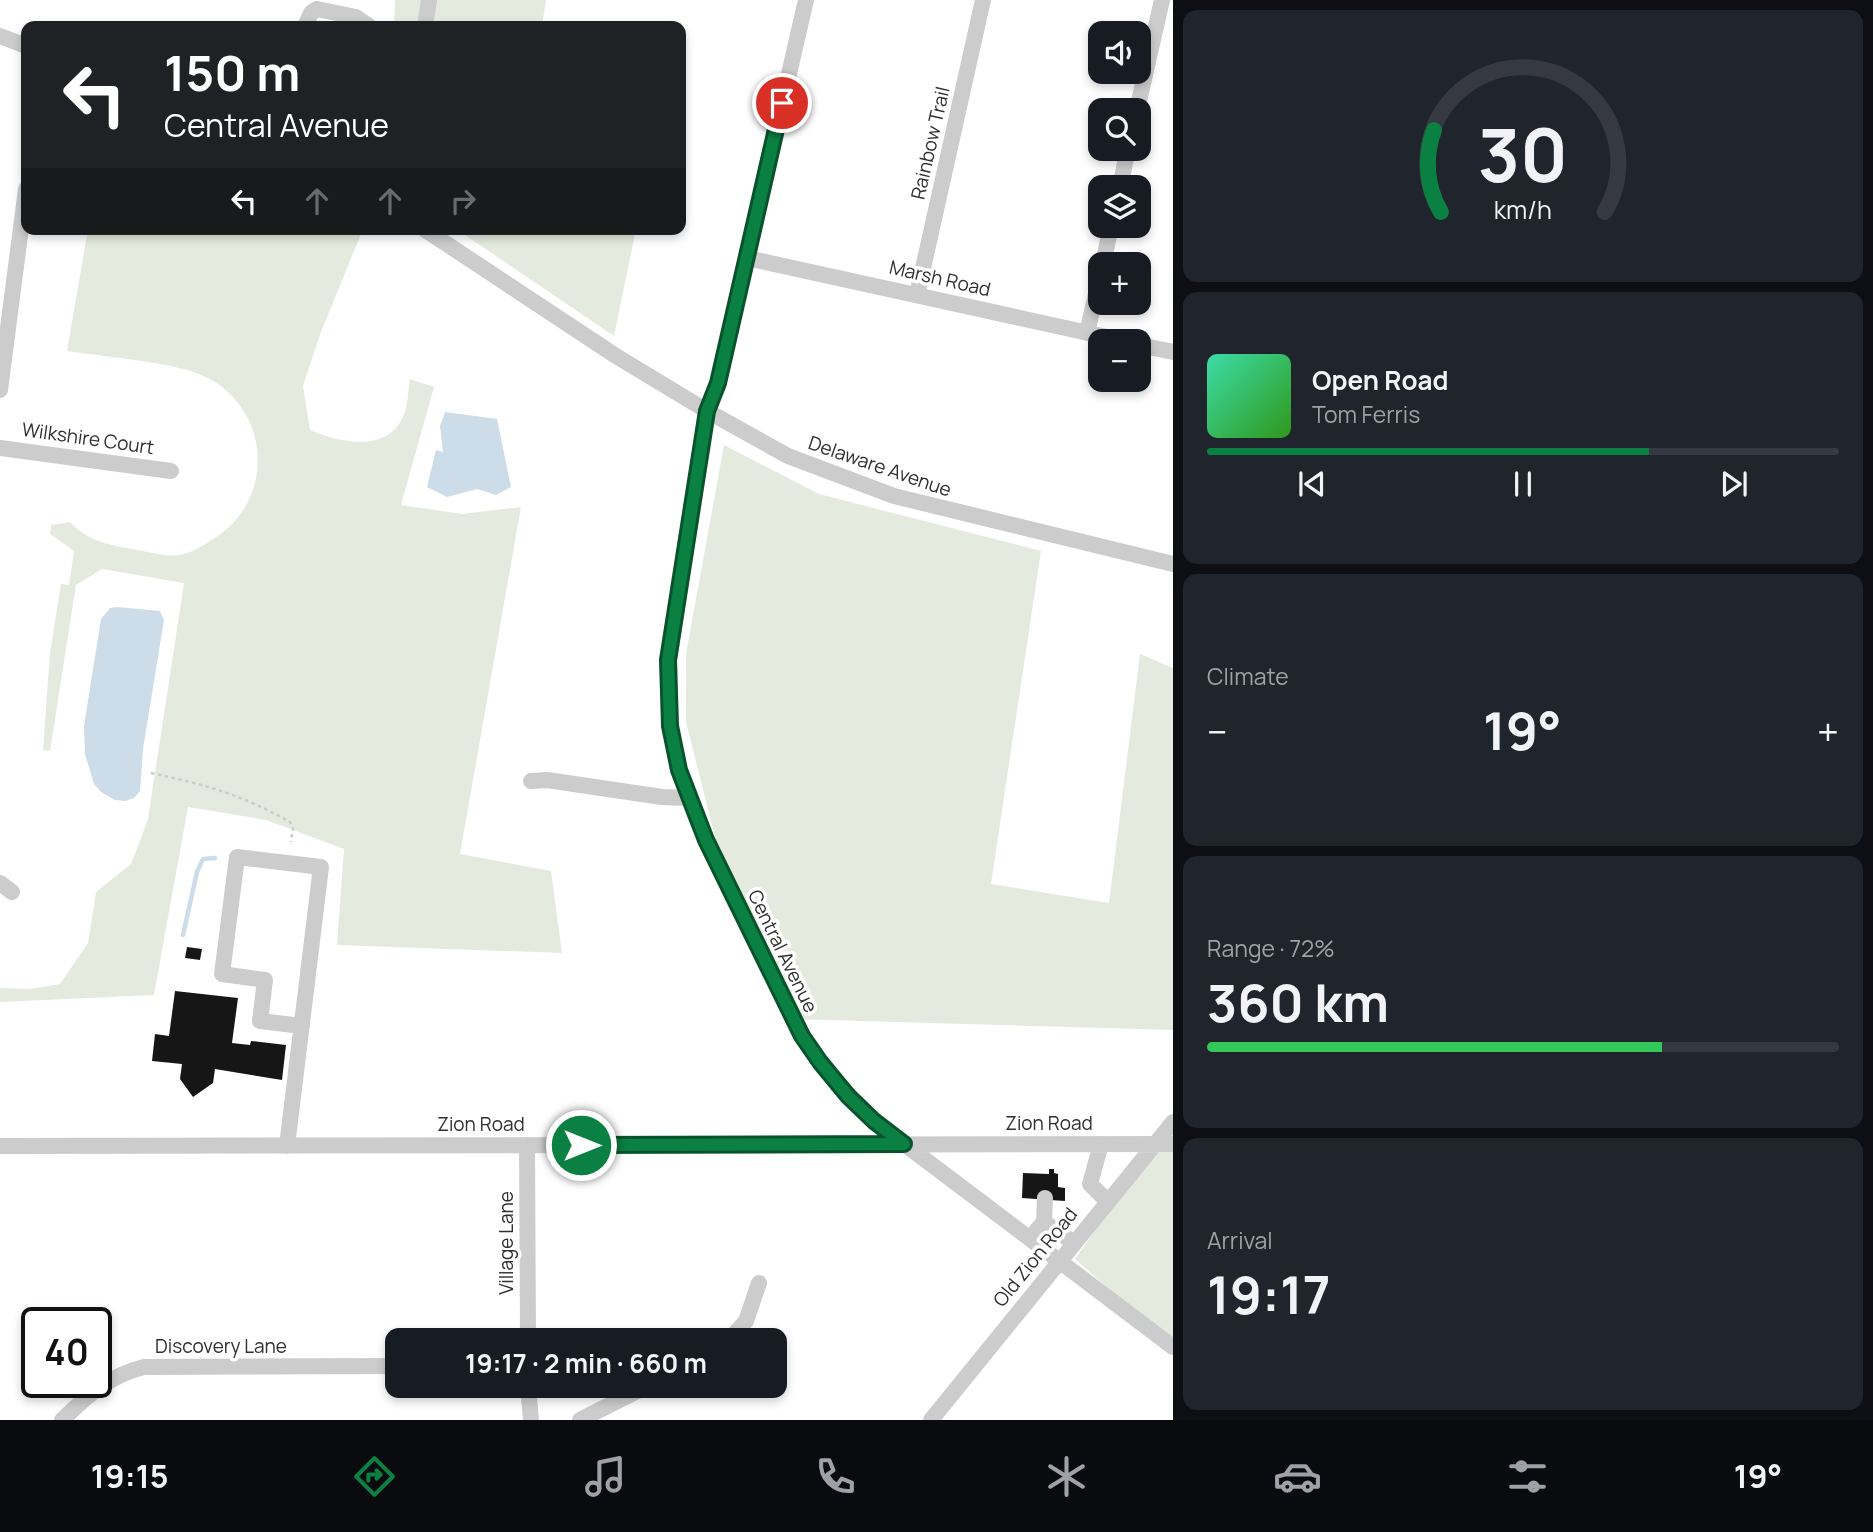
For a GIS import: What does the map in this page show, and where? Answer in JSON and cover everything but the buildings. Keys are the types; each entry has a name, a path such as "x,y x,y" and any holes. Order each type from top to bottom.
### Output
{"street":[{"path":"426,21 429,0"},
{"path":"707,411 718,383 806,0"},
{"name":"Rainbow Trail","path":"917,295 983,0"},
{"path":"1140,98 1162,0"},
{"path":"307,21 311,13 317,9 356,17 362,21"},
{"path":"0,36 21,44"},
{"path":"0,390 21,228"},
{"name":"Delaware Avenue","path":"433,235 596,340 616,356 788,456 894,496 1173,564"},
{"name":"Marsh Road","path":"747,258 1087,333"},
{"path":"1087,333 1091,315"},
{"path":"1151,347 1173,352"},
{"name":"Central Avenue","path":"707,411 668,674 670,726 687,798 802,1036 848,1096 874,1121 1031,1237 1173,1347"},
{"name":"Wilkshire Court","path":"0,448 171,471"},
{"path":"531,781 547,780 687,798"},
{"path":"287,1146 302,1026 321,867 237,857 222,974 265,980 260,1021 302,1026"},
{"name":"Old Zion Road","path":"931,1420 1173,1122"},
{"path":"1101,1144 1090,1184 1108,1202"},
{"name":"Zion Road","path":"0,1146 1173,1144"},
{"name":"Village Lane","path":"527,1145 528,1328"},
{"path":"1031,1237 1044,1222 1045,1198"},
{"path":"1044,1222 1074,1243"},
{"path":"740,1328 746,1321 759,1283"},
{"name":"Discovery Lane","path":"62,1420 98,1386 119,1375 144,1367 385,1366"},
{"path":"529,1398 531,1420"},
{"path":"580,1420 623,1398"}],"path":[{"path":"151,773 193,782 250,800 289,822 293,828 292,842"}],"shaded area":[{"path":"395,0 546,0 543,21 394,21"},
{"path":"87,235 361,235 321,332 303,386 310,430 347,441 373,441 395,429 403,417 410,379 434,387 401,505 462,514 521,507 460,854 551,871 562,953 337,945 344,849 266,820 188,807 154,995 0,1002 0,988 30,989 60,984 88,943 96,892 131,864 148,819 184,583 102,569 76,585 50,751 43,750 50,653 61,584 69,585 74,551 50,534 51,525 70,522 84,534 106,543 161,555 179,555 205,544 233,523 247,503 256,481 258,457 254,434 244,412 229,393 208,378 195,372 160,364 67,351"},
{"path":"465,235 635,235 614,336"},
{"path":"724,445 819,494 1041,551 991,884 1109,903 1140,654 1173,668 1173,1030 792,1019 728,889 686,722 686,654"},
{"path":"1156,1144 1173,1144 1173,1346 1075,1259"}],"water":[{"path":"445,412 497,419 511,487 496,495 477,489 447,497 427,487 436,450 443,452 440,426"},
{"path":"110,608 160,611 164,620 143,749 140,791 134,798 125,801 115,800 101,792 94,784 85,754 84,726 101,619"}],"waterway":[{"path":"183,935 197,872 203,859 215,858"}],"route":[{"path":"581,1145 904,1144 864,1112 820,1062 802,1036 687,798 670,726 668,660 707,411 718,383 782,103"}]}
